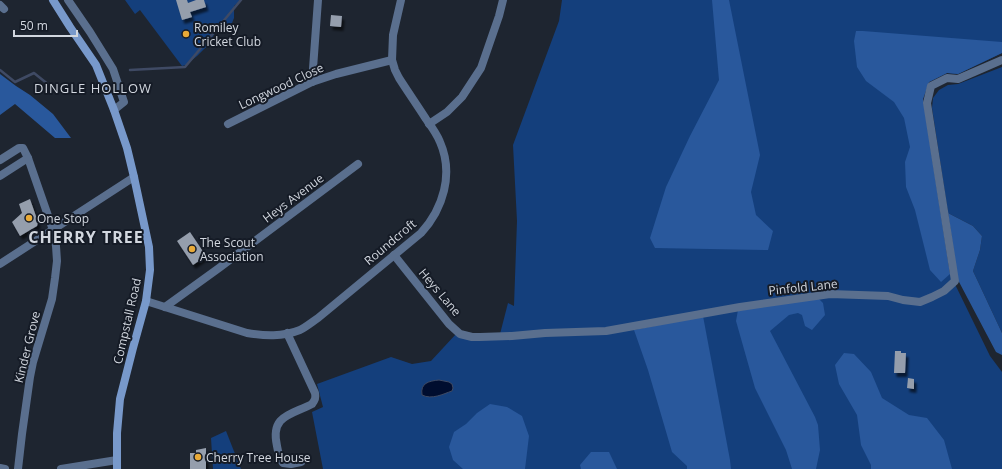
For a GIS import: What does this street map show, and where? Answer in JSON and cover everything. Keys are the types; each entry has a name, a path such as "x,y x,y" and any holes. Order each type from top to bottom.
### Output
{"main road":[{"name":"Compstall Road","path":"53,0 96,65 114,110 127,148 149,247 150,270 146,301 120,399 117,433 117,469"}],"street":[{"path":"68,0 113,69 124,102 114,110"},
{"path":"312,82 318,0"},
{"name":"Roundcroft","path":"146,301 247,333 262,336 287,334 301,330 318,318 427,227 437,212 443,196 446,178 445,159 440,142 399,78 392,60 393,35 401,0"},
{"path":"429,124 447,112 462,97 481,68 503,0"},
{"name":"Longwood Close","path":"228,124 312,82 336,74 392,60"},
{"name":"Pinfold Lane","path":"472,337 606,331 740,307 830,294 888,296 920,302 939,294 955,281 927,103 931,86 947,78 958,79 1002,60"},
{"path":"0,160 19,148 23,148 28,158 0,176"},
{"name":"Kinder Grove","path":"18,469 30,377 52,299 55,278 56,246 53,230 28,158"},
{"name":"Heys Avenue","path":"165,307 358,164"},
{"path":"0,264 134,177"},
{"name":"Heys Lane","path":"394,255 450,324 460,334 472,337"},
{"path":"287,334 316,397 312,404 280,419 275,429 276,442 283,463 291,464 301,462"},
{"path":"61,469 117,460"},
{"path":"0,468 5,469"}],"shaded area":[{"name":"Romiley Cricket Club","path":"125,0 241,0 234,6 234,18 232,23 216,32 208,46 186,65 182,66 140,10 135,14"},
{"path":"562,0 1002,0 1002,53 958,74 947,73 929,82 923,99 950,274 990,356 1002,372 1002,469 323,469 312,412 323,407 317,384 391,357 412,364 431,361 456,334 500,334 508,303 514,306 517,221 513,145 559,21"},
{"path":"712,0 729,0 760,155 751,192 756,215 773,231 768,250 655,248 650,238 666,187 719,80"},
{"path":"856,31 1002,42 1002,53 958,74 947,73 929,82 923,99 950,274 941,282 930,270 915,210 906,187 905,162 910,147 904,118 894,102 866,81 857,67 854,41"},
{"path":"1002,67 1002,333 973,271 980,250 982,236 973,226 948,213 932,108 933,98 939,90 948,85 958,84"},
{"path":"0,74 30,95 53,114 71,138 55,138 15,104 0,115"},
{"path":"948,213 973,226 982,236 980,250 973,271 1002,333 1002,355 996,352 958,280"},
{"path":"818,298 823,303 825,315 812,330 805,326 802,315 798,313 789,315 770,331 818,425 820,450 816,469 792,469 786,450 755,388 736,321 738,310"},
{"path":"703,316 731,469 687,469 687,466 672,452 648,370 634,330"},
{"path":"844,353 854,354 871,372 882,398 909,415 927,418 944,440 952,469 871,469 871,465 861,445 857,415 839,384 835,365"},
{"path":"439,380 452,384 452,391 434,397 422,395 422,388 426,383"},
{"path":"490,404 507,407 522,416 529,436 525,469 463,469 453,460 449,447 454,432"},
{"path":"226,431 241,469 213,469 211,438"},
{"path":"591,452 609,452 617,469 581,469 580,465"}],"building":[{"path":"176,0 187,0 188,3 196,0 204,0 206,7 190,12 192,17 182,20"},
{"path":"331,15 342,16 341,27 330,26"},
{"path":"30,199 38,222 37,226 20,236 12,222 22,213 19,204"},
{"name":"The Scout Association","path":"190,232 206,256 193,265 177,241"},
{"path":"895,351 906,353 905,373 894,373"},
{"path":"908,378 914,379 914,389 907,388"},
{"name":"Cherry Tree House","path":"206,448 206,469 190,469 190,453 196,453 196,450"}],"waterway":[{"path":"130,70 185,67 241,0"},
{"path":"0,70 15,82 34,73 54,89"}],"place":[{"name":"Romiley Cricket Club","path":"186,34"},
{"name":"One Stop","path":"29,218"},
{"name":"The Scout Association","path":"192,249"},
{"name":"Cherry Tree House","path":"198,457"}],"district":[{"name":"DINGLE HOLLOW","path":"93,88"},
{"name":"CHERRY TREE","path":"86,237"}]}
